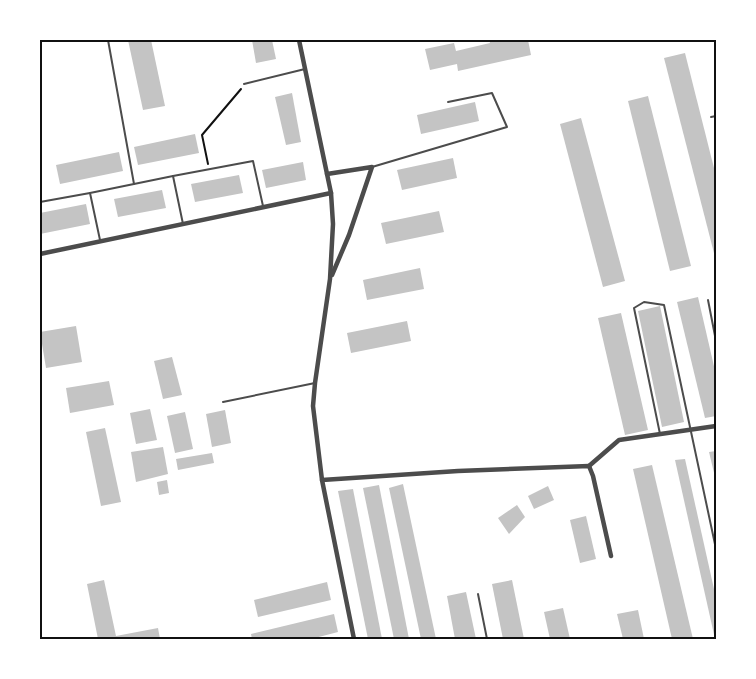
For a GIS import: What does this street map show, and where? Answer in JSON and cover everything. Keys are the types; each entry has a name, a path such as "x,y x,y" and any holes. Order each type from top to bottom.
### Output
{"street":[{"path":"299,40 331,193 333,224 330,279 313,406 322,480 354,639"},
{"path":"327,174 372,167 349,235 330,279"},
{"path":"40,254 331,193"},
{"path":"322,480 458,470 589,466 619,440 716,426"},
{"path":"589,466 593,476 611,556"}],"lane":[{"path":"108,40 134,184"},
{"path":"244,84 305,70"},
{"path":"372,167 507,127 492,93 448,102"},
{"path":"711,117 716,116"},
{"path":"40,202 252,160 263,207"},
{"path":"173,176 183,224"},
{"path":"90,192 100,241"},
{"path":"708,300 716,341"},
{"path":"660,434 634,308 644,302 664,305 716,549"},
{"path":"223,402 315,383"},
{"path":"478,594 487,639"}],"path":[{"path":"209,169 202,135 244,84"}],"building":[{"path":"128,40 151,40 165,106 143,110"},
{"path":"252,40 272,40 276,59 256,63"},
{"path":"489,40 528,40 531,55 458,71 457,64 430,70 425,49 454,43 456,51 490,43"},
{"path":"685,53 716,176 716,261 664,58"},
{"path":"292,93 301,142 286,145 275,97"},
{"path":"648,96 691,266 670,271 628,101"},
{"path":"475,102 479,121 421,134 417,115"},
{"path":"581,118 625,281 603,287 560,124"},
{"path":"195,134 199,153 138,165 134,147"},
{"path":"119,152 123,171 60,184 56,165"},
{"path":"453,158 457,178 402,190 397,170"},
{"path":"303,162 306,180 266,188 262,170"},
{"path":"239,175 243,193 195,202 191,184"},
{"path":"162,190 166,208 118,217 114,199"},
{"path":"86,204 90,224 40,234 40,213"},
{"path":"439,211 444,232 386,244 381,223"},
{"path":"420,268 424,289 367,300 363,280"},
{"path":"698,297 716,375 716,416 705,418 677,302"},
{"path":"660,306 684,422 662,427 638,311"},
{"path":"621,313 648,430 625,435 598,318"},
{"path":"407,321 411,341 351,353 347,333"},
{"path":"76,326 82,362 46,368 40,332"},
{"path":"172,357 182,395 163,399 154,361"},
{"path":"109,381 114,405 70,413 66,388"},
{"path":"150,409 157,440 136,444 130,413"},
{"path":"225,410 231,443 212,447 206,414"},
{"path":"185,412 193,449 175,453 167,416"},
{"path":"105,428 121,502 101,506 86,432"},
{"path":"163,447 168,474 136,482 131,452"},
{"path":"716,451 716,477 715,477 709,452"},
{"path":"212,453 214,463 178,470 176,459"},
{"path":"685,459 716,598 716,639 675,460"},
{"path":"652,465 693,639 672,639 633,469"},
{"path":"167,480 169,493 159,495 157,482"},
{"path":"403,484 436,639 421,639 389,488"},
{"path":"379,485 409,639 394,639 363,488"},
{"path":"548,486 554,500 534,509 528,496"},
{"path":"353,489 382,639 368,639 338,491"},
{"path":"517,505 525,517 509,534 498,518"},
{"path":"586,516 596,559 580,563 570,520"},
{"path":"104,580 116,636 158,628 160,639 98,639 87,584"},
{"path":"512,580 524,639 503,639 492,584"},
{"path":"327,582 331,600 258,617 254,600"},
{"path":"466,592 476,639 455,639 447,596"},
{"path":"563,608 570,639 550,639 544,612"},
{"path":"638,610 644,639 623,639 617,614"},
{"path":"334,614 338,632 311,639 252,639 251,634"}]}
